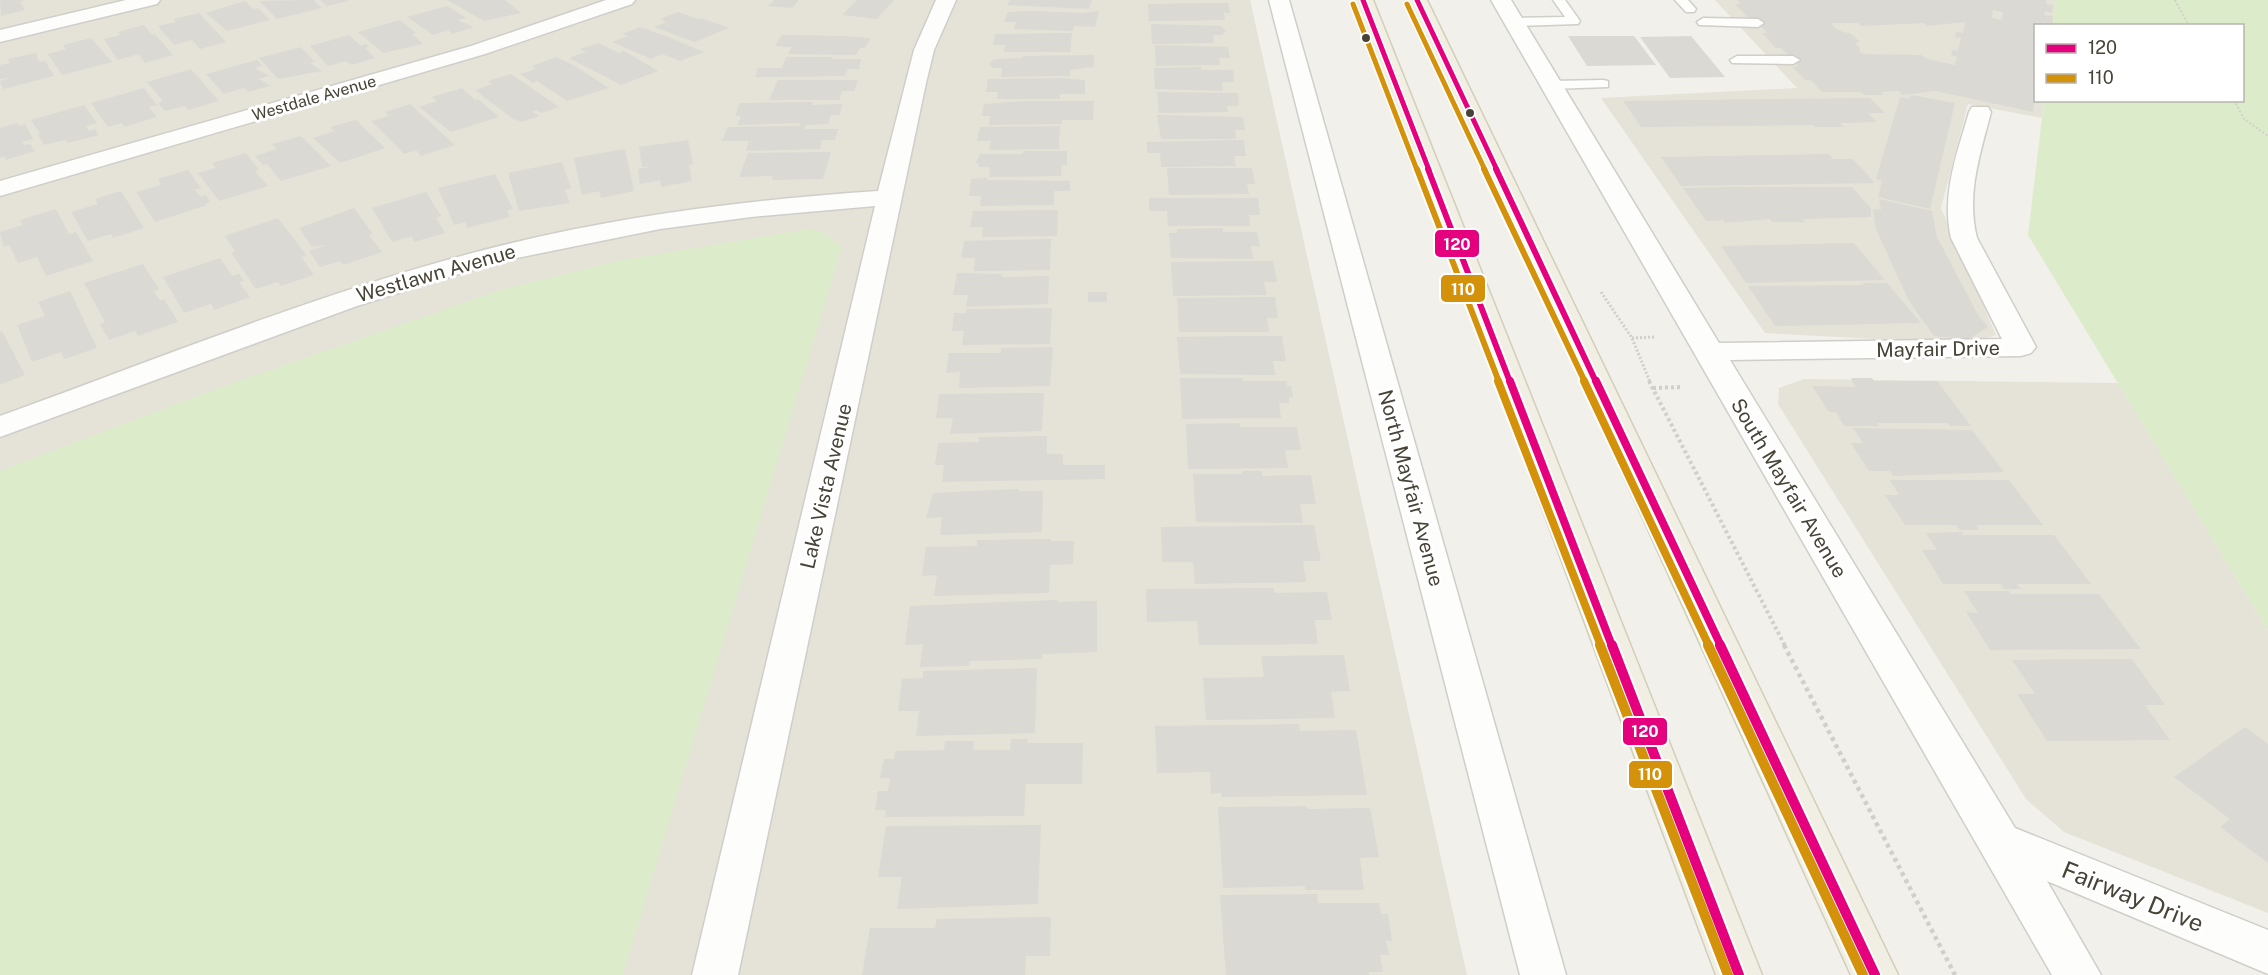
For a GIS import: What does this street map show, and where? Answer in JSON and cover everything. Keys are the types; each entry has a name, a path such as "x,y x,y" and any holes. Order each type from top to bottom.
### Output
{"main road":[{"path":"1363,0 1738,975"},
{"path":"1417,0 1875,975"}],"street":[{"path":"0,36 150,0"},
{"name":"Westdale Avenue","path":"0,189 447,60 625,0"},
{"name":"Lake Vista Avenue","path":"715,975 924,50 946,0"},
{"name":"North Mayfair Avenue","path":"1279,0 1543,975"},
{"name":"South Mayfair Avenue","path":"1508,11 2078,975"},
{"name":"Mayfair Drive","path":"1709,352 2021,347 1964,238 1957,219 1957,202 1980,112"},
{"name":"Westlawn Avenue","path":"0,426 345,300 438,270 521,248 604,230 741,208 891,198"},
{"name":"Fairway Drive","path":"1999,841 2268,952"}],"lane":[{"path":"1508,11 1574,21 1559,0"},
{"path":"1702,22 1758,23"},
{"path":"1737,60 1793,60"},
{"path":"1551,85 1603,84"}],"path":[{"path":"2175,0 2189,24"},
{"path":"2235,102 2244,119 2268,136"},
{"path":"1595,284 1632,338 1658,402 1955,975"}],"shaded area":[{"path":"0,0 1250,0 1467,975 0,975"},
{"path":"1715,0 2056,0 2053,24 2034,24 2034,102 2044,102 2042,118 1968,104 1941,208 1996,335 1974,342 1930,342 1765,333 1601,98 1797,88"},
{"path":"1804,379 2118,383 2268,631 2268,913 2064,832 2026,799 1778,404 1779,388"}],"green space":[{"path":"2056,0 2268,0 2268,631 2028,235 2044,102 2244,102 2244,24 2053,24"},
{"path":"808,229 821,231 842,247 623,975 0,975 0,471 213,390 503,289 622,260"}],"building":[{"path":"0,0 25,0 20,2 25,10 1,16"},
{"path":"314,0 322,8 277,19 259,1"},
{"path":"320,0 348,0 348,1 327,6"},
{"path":"447,0 505,0 521,13 484,21"},
{"path":"774,0 799,0 792,8 768,6"},
{"path":"857,0 894,0 877,19 842,15"},
{"path":"1010,0 1092,0 1089,9 1007,5"},
{"path":"1737,0 2046,0 2046,4 2053,5 2052,13 2045,11 2044,15 2053,16 2052,24 2043,22 2043,24 2034,24 2033,112 1936,91 1902,95 1899,91 1881,92 1884,95 1865,95 1861,92 1822,92 1811,80 1805,80 1793,67 1799,67 1781,48 1776,48 1762,33 1767,33 1754,19 1749,19 1735,4 1741,4","holes":["1993,10 2003,12 2002,20 1992,18","1965,22 1963,33 1956,32 1955,37 1961,38 1958,51 1952,50 1951,55 1957,57 1955,65 1927,59 1921,55 1864,54 1859,52 1860,48 1855,43 1860,42 1850,33 1833,27 1832,23 1858,23 1861,26 1924,23 1927,26"]},
{"path":"245,1 253,9 258,8 270,20 227,31 206,13"},
{"path":"1228,3 1230,13 1224,13 1225,20 1149,21 1148,4"},
{"path":"447,6 466,18 457,20 474,27 452,34 448,30 433,35 407,17"},
{"path":"1099,11 1095,27 1074,26 1073,31 1014,29 1016,22 1004,22 1008,12 1082,13"},
{"path":"678,12 729,28 694,42 654,27 666,22 660,19"},
{"path":"199,13 226,42 200,49 192,40 174,45 158,26 176,22 174,19"},
{"path":"400,20 416,33 412,34 423,44 383,53 358,32"},
{"path":"1151,24 1221,26 1226,31 1222,35 1213,35 1214,43 1152,44"},
{"path":"144,25 173,55 145,63 139,54 118,60 104,39 121,35 118,32"},
{"path":"640,27 704,52 680,61 662,54 651,59 612,42 628,36 622,34"},
{"path":"1072,33 1070,52 1004,52 1005,45 993,45 995,34"},
{"path":"349,35 361,46 366,44 369,47 365,48 375,58 351,65 346,61 328,66 310,46"},
{"path":"782,35 871,38 865,48 860,48 856,55 788,54 792,47 775,46"},
{"path":"1568,36 1634,36 1656,65 1587,66"},
{"path":"1691,36 1725,77 1670,78 1640,37"},
{"path":"91,38 112,62 62,75 48,54 66,49 63,45"},
{"path":"598,43 619,53 624,51 658,71 621,85 569,58 586,52 580,49"},
{"path":"1155,45 1228,47 1230,58 1219,58 1220,65 1156,66"},
{"path":"301,47 315,62 310,63 322,71 278,79 259,58"},
{"path":"36,53 39,62 45,61 54,76 3,89 0,81 11,78 0,79 0,65 10,63 8,59"},
{"path":"1094,55 1094,67 1070,70 1070,76 1001,77 1002,68 993,68 989,64 994,59 1023,58 1023,56"},
{"path":"557,57 609,88 567,101 537,81 533,83 520,74 536,69 531,66"},
{"path":"786,57 861,59 859,69 848,69 845,76 755,77 758,68 782,68"},
{"path":"257,60 262,66 255,68 269,76 259,79 270,86 248,92 244,88 224,94 206,74"},
{"path":"1201,67 1201,70 1233,70 1234,82 1222,82 1223,91 1155,89 1154,68"},
{"path":"191,69 219,101 188,110 185,106 165,111 158,103 163,101 147,82"},
{"path":"511,74 559,107 541,113 537,110 532,111 539,116 522,122 512,118 475,90 492,84 488,81"},
{"path":"988,79 1085,80 1085,94 1060,94 1060,99 997,99 998,92 986,92"},
{"path":"778,80 858,80 854,91 842,91 839,100 769,100"},
{"path":"144,88 157,105 149,107 157,117 124,127 122,123 108,127 91,103"},
{"path":"462,88 499,117 451,132 419,107 437,101 432,97"},
{"path":"1157,92 1238,93 1239,106 1227,106 1228,112 1159,113"},
{"path":"1911,95 1955,103 1930,209 1878,197 1882,181 1876,179 1900,97 1910,99"},
{"path":"1870,98 1885,113 1868,113 1877,122 1840,123 1844,127 1815,127 1813,125 1641,127 1623,101"},
{"path":"1023,101 1094,101 1093,120 1062,120 1062,124 989,125 990,116 982,116 984,104"},
{"path":"813,102 811,105 842,104 840,115 831,115 828,124 805,125 804,129 838,129 835,140 822,140 820,149 746,151 749,141 722,141 728,127 799,126 800,123 738,125 741,116 735,116 740,103"},
{"path":"410,104 455,145 421,156 416,150 404,154 371,121 389,116 385,112"},
{"path":"84,105 97,123 86,126 89,131 95,129 99,135 68,143 65,140 44,145 38,135 53,131 40,134 31,120"},
{"path":"1157,115 1243,117 1245,130 1235,130 1236,139 1161,139"},
{"path":"356,120 385,148 340,163 313,138 334,131 330,127"},
{"path":"17,123 19,126 25,124 33,139 22,142 24,145 30,144 35,151 6,160 4,156 0,158 0,128"},
{"path":"1060,126 1059,149 989,150 991,141 977,141 980,127"},
{"path":"301,136 331,166 281,181 267,164 263,165 255,156 277,149 272,144"},
{"path":"688,140 693,164 689,165 692,181 661,187 660,180 640,184 638,169 653,167 642,167 639,147"},
{"path":"1244,140 1246,156 1234,156 1236,166 1161,167 1160,153 1147,153 1147,142"},
{"path":"625,149 634,191 601,198 599,191 582,195 574,158"},
{"path":"1023,151 1067,151 1067,165 1062,165 1061,176 989,177 990,167 978,167 979,163 975,164 980,154 1023,154"},
{"path":"831,152 823,179 772,180 773,176 739,177 748,153"},
{"path":"246,153 259,170 255,171 268,186 219,201 198,173 216,168 212,163"},
{"path":"1829,154 1833,159 1853,159 1875,183 1681,186 1661,157"},
{"path":"562,162 571,188 565,190 570,203 519,211 508,173"},
{"path":"1167,168 1252,168 1255,184 1247,184 1249,194 1169,195"},
{"path":"188,170 201,188 195,190 201,197 206,195 210,202 155,222 136,192 161,185 158,179"},
{"path":"495,174 513,209 507,211 510,217 467,228 465,222 454,225 438,188"},
{"path":"987,178 987,180 1070,181 1070,191 1054,191 1054,205 980,206 981,196 969,196 971,179"},
{"path":"1852,187 1871,208 1871,217 1803,219 1805,222 1772,222 1770,219 1725,223 1723,220 1706,221 1683,188"},
{"path":"121,191 144,228 113,238 111,234 88,241 71,212 98,204 95,199"},
{"path":"426,192 441,216 436,218 445,233 414,242 412,236 392,242 372,208"},
{"path":"1149,198 1258,198 1260,215 1249,215 1250,226 1168,226 1167,211 1149,211"},
{"path":"1879,199 1932,211 1937,237 1978,315 1988,327 1967,340 1934,336 1909,301 1876,229 1873,209 1881,210"},
{"path":"354,208 373,234 369,235 382,252 343,265 340,261 320,267 309,251 326,245 312,247 299,228"},
{"path":"56,209 69,234 76,232 93,261 46,276 37,257 18,263 9,245 4,247 0,232 23,225 20,220"},
{"path":"1058,210 1057,236 982,237 983,227 970,227 973,211"},
{"path":"278,218 307,256 301,257 314,275 281,286 278,282 256,289 231,253 235,251 225,236"},
{"path":"1223,228 1223,232 1257,232 1260,246 1251,246 1253,259 1171,258 1169,233 1177,233 1177,229"},
{"path":"1051,239 1050,270 974,271 975,258 961,258 964,241"},
{"path":"1854,243 1885,280 1746,283 1721,246"},
{"path":"220,258 232,276 239,274 244,281 239,282 250,297 214,310 211,304 184,313 163,277"},
{"path":"1273,261 1277,282 1264,282 1267,295 1173,296 1171,262"},
{"path":"143,264 159,289 154,291 160,301 164,299 178,322 138,336 135,331 109,340 100,324 105,322 84,283"},
{"path":"957,273 1002,274 1002,277 1049,276 1048,304 966,307 968,295 953,295"},
{"path":"1862,283 1887,283 1921,323 1775,326 1748,286 1864,285"},
{"path":"70,291 97,348 64,359 61,352 32,362 17,325 45,316 38,302"},
{"path":"1088,292 1107,292 1107,302 1088,302"},
{"path":"1275,297 1278,318 1267,318 1269,332 1179,332 1177,298"},
{"path":"1052,308 1050,344 962,345 964,331 952,331 954,313 966,313 967,309"},
{"path":"2,331 25,375 0,385 0,332"},
{"path":"1282,336 1286,361 1273,361 1275,375 1180,374 1177,337"},
{"path":"1053,347 1050,386 959,388 960,372 946,373 949,353 1001,353 1001,348"},
{"path":"1180,378 1286,381 1287,386 1291,386 1293,397 1289,398 1289,403 1279,403 1281,418 1182,419"},
{"path":"1851,378 1872,378 1874,381 1937,381 1971,426 1950,426 1947,423 1877,423 1880,426 1844,426 1836,412 1829,412 1812,386 1855,387"},
{"path":"1044,393 1042,431 950,434 953,418 936,418 939,394"},
{"path":"1239,423 1240,427 1297,427 1301,450 1285,450 1288,468 1188,469 1186,424"},
{"path":"1853,428 1972,430 2004,472 1893,476 1890,471 1869,471 1851,443 1863,443"},
{"path":"1047,436 1047,454 1063,454 1063,465 1105,465 1105,479 942,482 944,465 935,465 938,443 979,442 979,437"},
{"path":"1242,471 1262,471 1262,476 1311,475 1316,504 1300,504 1303,523 1196,522 1193,474 1242,474"},
{"path":"1890,480 2009,480 2043,525 1976,525 1979,530 1960,530 1956,525 1905,525 1885,495 1899,495"},
{"path":"1018,489 1019,491 1043,491 1042,532 940,535 942,517 926,518 933,493"},
{"path":"1314,525 1321,561 1303,561 1306,582 1195,584 1193,562 1162,562 1161,527"},
{"path":"1962,532 1963,535 2054,535 2091,584 2017,584 2021,589 2004,589 2001,584 1943,584 1922,550 1937,550 1926,533"},
{"path":"1051,539 1051,541 1074,541 1073,564 1050,565 1049,593 934,596 937,575 922,576 926,547 977,546 977,540"},
{"path":"1274,588 1274,593 1327,592 1332,620 1315,620 1318,644 1199,645 1197,621 1147,622 1146,589"},
{"path":"1964,591 2009,591 2011,594 2099,594 2141,649 1990,650 1966,612 1978,613"},
{"path":"1058,600 1057,602 1097,601 1097,652 1042,654 1042,659 970,661 969,666 920,667 923,644 905,645 910,606"},
{"path":"1344,655 1350,691 1331,692 1335,718 1206,720 1203,678 1264,677 1261,656"},
{"path":"2132,659 2165,705 2145,705 2170,740 2047,741 2017,694 2035,694 2012,660"},
{"path":"1037,668 1035,733 916,736 919,711 898,711 902,679 923,678 923,671"},
{"path":"1299,724 1300,731 1356,730 1367,795 1222,797 1221,793 1211,794 1210,772 1157,773 1155,726"},
{"path":"2245,727 2268,744 2268,863 2220,827 2230,819 2174,777"},
{"path":"1011,739 1028,739 1027,743 1083,743 1082,784 1026,784 1024,816 885,817 886,810 875,810 878,791 888,791 890,778 880,778 884,759 894,759 895,751 944,750 945,741 974,741 973,750 1010,750"},
{"path":"1306,806 1307,809 1370,808 1379,857 1360,858 1364,890 1305,890 1305,886 1223,888 1218,807"},
{"path":"1041,825 1038,904 897,909 902,877 878,877 886,826"},
{"path":"1317,894 1318,903 1379,903 1381,914 1388,914 1392,941 1386,941 1389,955 1380,955 1383,972 1369,972 1369,975 1226,975 1220,895"},
{"path":"1051,917 1050,956 1026,956 1025,975 862,975 870,928 935,928 937,919"}],"transit line":[{"name":"120","path":"1363,0 1739,975"},
{"name":"120","path":"1417,0 1875,975"},
{"name":"110","path":"1353,4 1728,975"},
{"name":"110","path":"1407,4 1863,975"}]}
